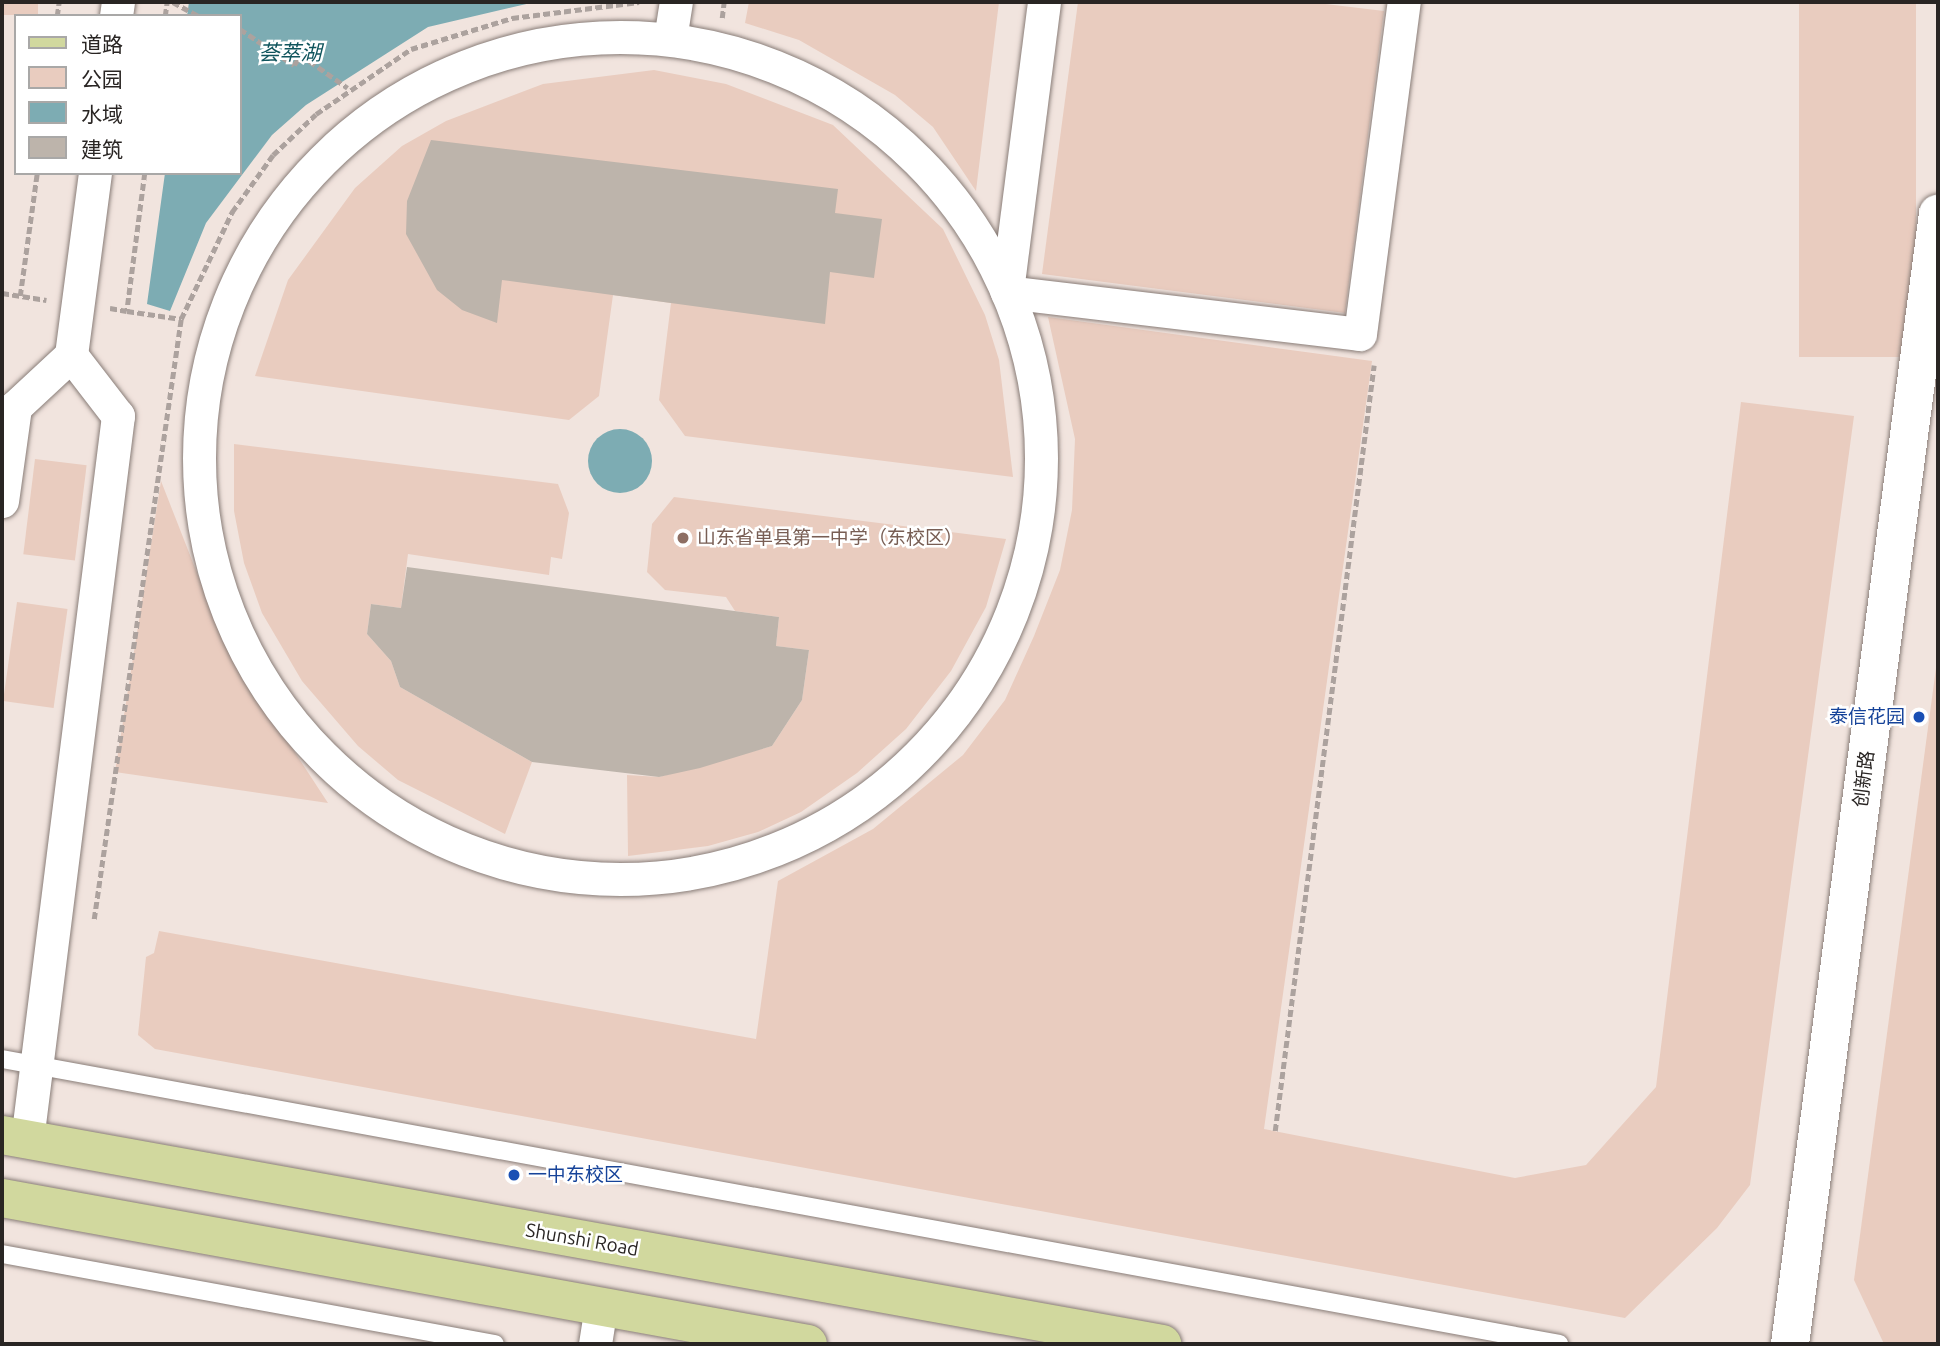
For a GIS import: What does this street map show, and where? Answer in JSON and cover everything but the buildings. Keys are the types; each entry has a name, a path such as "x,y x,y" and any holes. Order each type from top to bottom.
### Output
{"main road":[{"name":"创新路","path":"1790,1344 1938,214"},
{"name":"Shunshi Road","path":"14,1137 1162,1344"},
{"path":"2,1198 808,1344"}],"street":[{"path":"670,39 676,2"},
{"path":"1007,292 1044,2"},
{"path":"1007,292 1360,334 1404,2"},
{"path":"573,38 670,39 752,57 829,91 897,139 956,200 1007,292 1032,363 1043,458 1032,555 992,657 946,727 876,794 792,843 765,852 699,872 602,879 481,853 416,827 337,772 273,699 233,626 201,521 198,424 222,316 257,241 316,164 391,103 478,60 573,38"},
{"path":"2,501 15,407 71,355 95,175"},
{"path":"14,1137 38,1066 118,416 71,355"},
{"path":"595,1344 601,1307"}],"lane":[{"path":"2,1059 1559,1344"},
{"path":"2,1254 495,1344"}],"path":[{"path":"173,2 195,14"},
{"path":"94,919 181,319 200,268 273,155 348,88 411,49 512,18 639,2"},
{"path":"722,18 724,2"},
{"path":"242,30 294,65 301,55 348,88"},
{"path":"20,296 37,175"},
{"path":"145,175 127,311 181,319"},
{"path":"1275,1131 1375,360"}],"green space":[{"path":"2,2 38,2 38,14 2,15"},
{"path":"749,2 999,2 976,191 933,127 895,95 799,40 745,23"},
{"path":"1078,2 1309,2 1384,11 1345,313 1042,274"},
{"path":"1799,2 1916,2 1916,357 1799,357"},
{"path":"654,70 726,84 833,125 943,229 985,315 999,360 1013,477 685,436 659,400 671,303 613,295 599,396 569,420 255,376 288,280 355,188 402,146 446,121 543,84"},
{"path":"1048,317 1372,361 1264,1129 1515,1178 1586,1165 1656,1087 1741,402 1854,416 1750,1185 1717,1228 1625,1318 155,1049 138,1035 146,957 154,953 159,931 756,1039 778,881 873,829 963,755 1005,700 1034,636 1060,570 1072,510 1075,439"},
{"path":"234,444 558,484 569,513 562,559 551,557 549,575 408,554 401,608 371,604 367,634 391,661 400,687 532,762 505,834 398,780 358,746 302,681 262,613 244,563 234,511"},
{"path":"35,459 87,465 75,561 23,554"},
{"path":"161,481 226,647 328,803 115,772"},
{"path":"674,497 1006,539 986,607 951,671 906,729 857,773 801,812 758,832 708,846 628,856 627,775 659,777 772,746 802,700 809,650 776,646 779,617 735,611 726,597 665,590 647,572 652,524"},
{"path":"17,602 68,609 54,708 3,701"},
{"path":"1938,653 1938,1344 1884,1344 1854,1280"}],"water":[{"name":"荟萃湖","path":"189,2 535,2 428,27 306,105 272,135 242,175 242,14 187,14"},
{"name":"荟萃湖","path":"165,175 242,175 206,223 170,311 147,304"},
{"path":"614,429 626,429 643,438 650,449 650,473 643,484 626,493 614,493 602,488 593,479 588,467 588,455 593,443 602,434"}],"place":[{"name":"山东省单县第一中学（东校区）","path":"683,538"},
{"name":"泰信花园","path":"1919,717"},
{"name":"一中东校区","path":"514,1175"}]}
